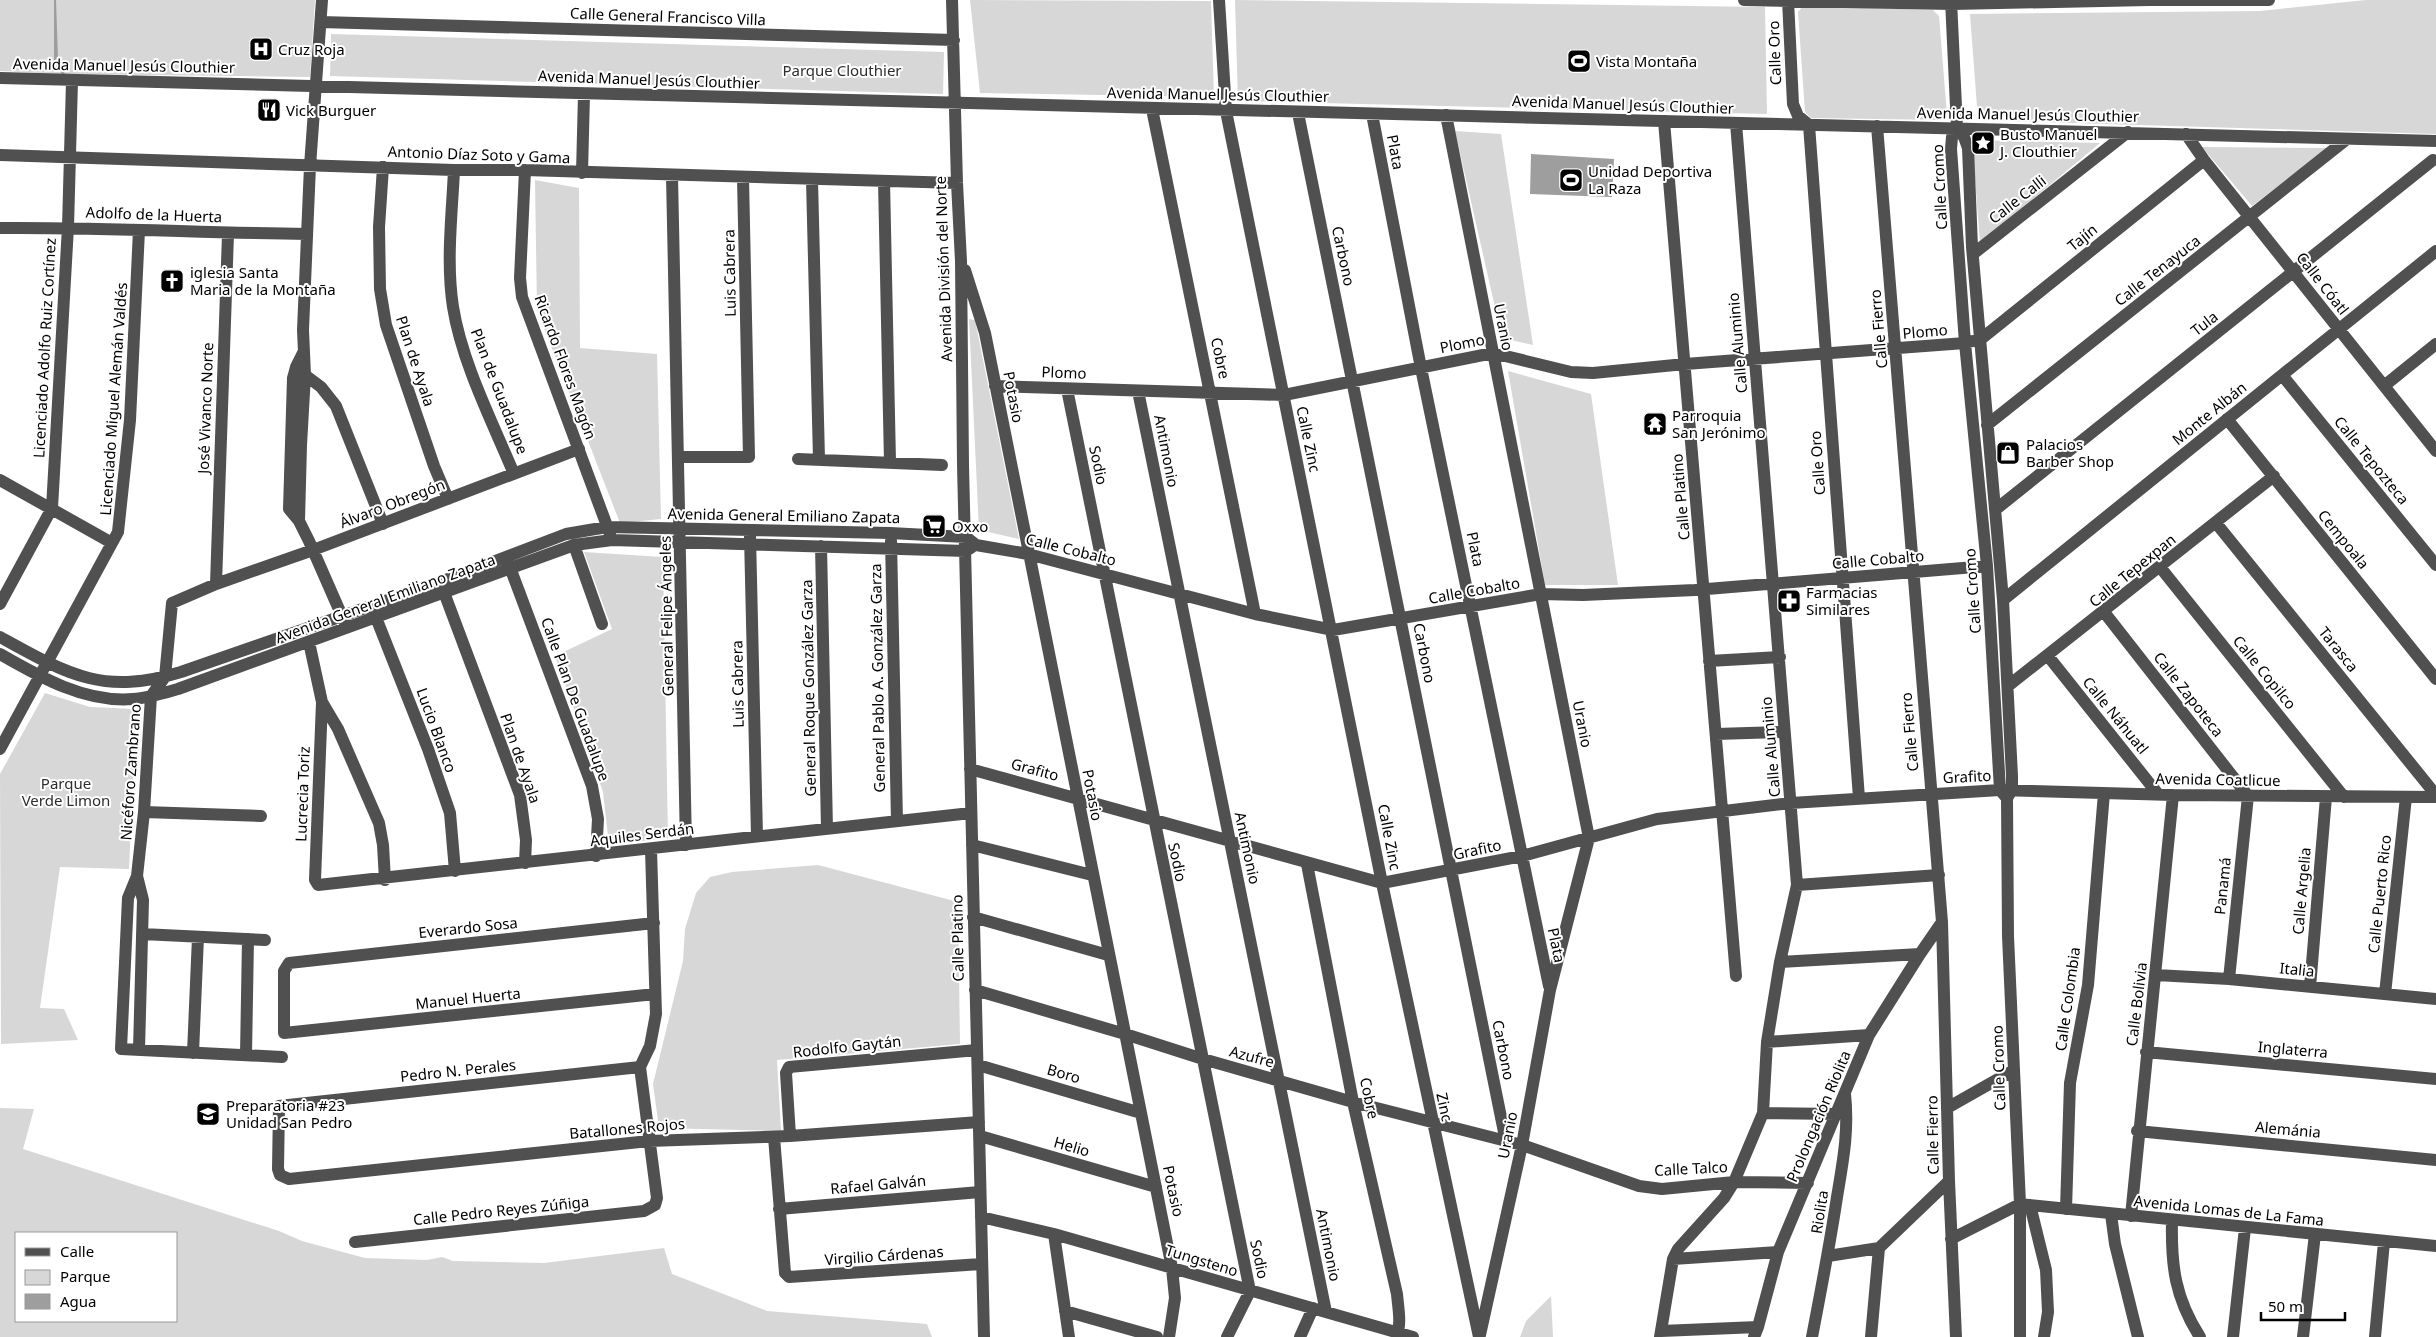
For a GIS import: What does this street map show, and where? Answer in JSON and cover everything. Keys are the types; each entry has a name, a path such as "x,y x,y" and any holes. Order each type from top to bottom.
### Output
{"street":[{"path":"322,0 310,166 303,353 300,371 292,391 289,509 299,521 347,628"},
{"name":"Avenida División del Norte","path":"952,0 969,544"},
{"name":"Calle Zinc","path":"1219,0 1226,111 1333,630 1382,884"},
{"path":"1744,0 1857,2 2269,0"},
{"name":"Calle Oro","path":"1788,0 1792,104"},
{"path":"1951,2 1957,128"},
{"name":"Calle General Francisco Villa","path":"321,22 954,40"},
{"name":"Avenida Manuel Jesús Clouthier","path":"0,78 72,81 316,84 584,94 1736,124 2128,132 2436,142"},
{"name":"Licenciado Adolfo Ruiz Cortínez","path":"0,604 52,508 68,227 72,81"},
{"path":"582,173 584,94"},
{"path":"1766,124 1786,118 1792,104"},
{"path":"1792,104 1798,116 1809,125"},
{"name":"Cobre","path":"1152,109 1255,614"},
{"name":"Carbono","path":"1298,112 1506,1142"},
{"name":"Plata","path":"1372,114 1421,368 1472,606 1550,990"},
{"name":"Uranio","path":"1446,115 1589,838 1550,990 1522,1145 1479,1337"},
{"name":"Calle Platino","path":"1664,121 1736,976"},
{"name":"Calle Aluminio","path":"1660,1334 1673,1259 1683,1241 1715,1210 1734,1182 1763,1113 1768,1042 1780,962 1797,886 1736,124"},
{"name":"Calle Oro","path":"1809,125 1859,798"},
{"name":"Calle Fierro","path":"1877,126 1930,794 1939,875 1942,922 1948,1181 1956,1337"},
{"name":"Calle Cromo","path":"2006,793 1987,566 1965,343 1951,149 1952,137 1957,128 1964,137 1968,148 1973,254 2003,600 2008,686 2006,793 2008,936 2014,1070 2025,1205 2020,1337"},
{"name":"Calle Calli","path":"1973,254 2128,132"},
{"name":"Calle Cóatl","path":"2186,134 2204,160 2384,386 2434,442"},
{"name":"Calle Tenayuca","path":"1987,425 2347,139"},
{"path":"2420,141 2434,162"},
{"name":"Antonio Díaz Soto y Gama","path":"0,155 310,166 525,170 672,176 957,183"},
{"name":"Tajín","path":"1980,339 2204,160"},
{"name":"Tula","path":"1994,510 2434,162"},
{"name":"Plan de Ayala","path":"383,167 379,227 380,289 386,324 434,466 448,500"},
{"name":"Plan de Guadalupe","path":"454,170 450,280 453,308 476,383 514,474"},
{"name":"Ricardo Flores Magón","path":"525,170 520,278 522,297 612,540"},
{"name":"General Felipe Ángeles","path":"672,176 681,529 686,845"},
{"name":"Luis Cabrera","path":"679,457 749,457 743,178"},
{"path":"812,180 819,459"},
{"path":"884,181 890,462"},
{"name":"Adolfo de la Huerta","path":"0,228 68,227 228,234 307,234"},
{"name":"Licenciado Miguel Alemán Valdés","path":"0,749 112,543 120,524 130,420 139,230"},
{"name":"José Vivanco Norte","path":"216,584 228,234"},
{"name":"Monte Albán","path":"2003,600 2338,328 2436,251"},
{"name":"Potasio","path":"961,261 980,314 1172,1268 1175,1298 1169,1337"},
{"name":"Plomo","path":"995,386 1284,396 1493,354 1564,370 1593,373 1685,364 1755,361 1825,354 1896,350 1965,343 1980,339"},
{"path":"2384,386 2436,344"},
{"path":"300,371 329,396 336,406 383,524"},
{"name":"Calle Tepozteca","path":"2282,375 2436,565"},
{"name":"Sodio","path":"1067,388 1152,818 1250,1291 1227,1337"},
{"name":"Antimonio","path":"1138,391 1326,1312"},
{"name":"Cempoala","path":"2226,419 2274,476 2436,679"},
{"name":"Álvaro Obregón","path":"216,584 448,500 579,449"},
{"path":"798,459 942,465"},
{"name":"Calle Tepexpan","path":"2008,686 2274,476"},
{"path":"0,480 112,543"},
{"name":"Tarasca","path":"2216,523 2436,796"},
{"name":"Avenida General Emiliano Zapata","path":"0,654 40,676 91,695 124,699 152,696 178,689 376,618 506,557 566,534 607,526 890,533 969,544"},
{"name":"Luis Cabrera","path":"750,531 757,836"},
{"name":"General Pablo A. González Garza","path":"890,533 897,821"},
{"name":"Avenida General Emiliano Zapata","path":"0,637 47,663 74,675 108,683 131,683 165,677 371,605 511,570 574,545 612,540 681,544 891,548 969,544"},
{"name":"Calle Platino","path":"969,544 970,768 984,1337"},
{"name":"Calle Cobalto","path":"969,544 1028,554 1255,614 1333,630 1541,594 1583,595 1773,584 1987,566"},
{"path":"574,545 602,624"},
{"name":"General Roque González Garza","path":"821,546 827,829"},
{"name":"Calle Plan De Guadalupe","path":"506,557 592,786 598,819 596,856"},
{"name":"Calle Copilco","path":"2160,567 2344,797"},
{"name":"Nicéforo Zambrano","path":"137,876 143,900 139,1050 121,1049 128,898 137,876 144,812 152,696 165,677 172,603 216,584"},
{"name":"Plan de Ayala","path":"442,588 520,794 526,840 525,862"},
{"name":"Lucio Blanco","path":"371,605 428,750 450,813 455,871"},
{"name":"Calle Zapoteca","path":"2104,612 2248,796"},
{"path":"309,642 322,702 338,729 379,824 383,845 385,880"},
{"name":"Calle Náhuatl","path":"2048,656 2158,794"},
{"path":"1709,662 1780,657"},
{"name":"Lucrecia Toriz","path":"318,885 315,880 322,702"},
{"path":"1716,734 1784,732"},
{"name":"Grafito","path":"970,768 1077,796 1230,842 1382,884 1522,856 1657,819 1791,803 1930,794 2006,793"},
{"name":"Avenida Coatlicue","path":"2006,793 2326,797 2436,796"},
{"name":"Calle Colombia","path":"2066,1209 2070,1083 2088,985 2104,793"},
{"name":"Calle Bolivia","path":"2130,1216 2137,1131 2156,975 2173,795"},
{"name":"Panamá","path":"2229,979 2248,796"},
{"name":"Calle Argelia","path":"2310,987 2326,797"},
{"name":"Calle Puerto Rico","path":"2385,994 2406,797"},
{"path":"144,812 261,816"},
{"name":"Aquiles Serdán","path":"318,885 385,880 525,862 651,850 757,836 971,813"},
{"path":"972,845 1092,875"},
{"path":"649,1141 640,1067 646,1057 653,1034 656,1014 651,850"},
{"name":"Cobre","path":"1307,864 1353,1102 1397,1294 1397,1335"},
{"path":"1797,886 1939,875"},
{"name":"Zinc","path":"1382,884 1479,1337"},
{"path":"973,917 1108,955"},
{"name":"Everardo Sosa","path":"284,1033 286,965 293,962 654,922"},
{"name":"Prolongación Riolita","path":"1756,1332 1778,1252 1869,1035 1942,922"},
{"path":"142,934 265,940"},
{"path":"193,1053 198,937"},
{"path":"246,1055 248,940"},
{"path":"1780,962 1920,954"},
{"name":"Italia","path":"2156,975 2229,979 2436,999"},
{"name":"Azufre","path":"975,990 1353,1102 1522,1145"},
{"name":"Manuel Huerta","path":"284,1033 655,994"},
{"path":"1768,1042 1869,1035"},
{"path":"139,1050 282,1057"},
{"name":"Rodolfo Gaytán","path":"790,1136 786,1073 789,1067 977,1050"},
{"name":"Inglaterra","path":"2146,1052 2436,1079"},
{"name":"Boro","path":"978,1065 1141,1113"},
{"name":"Pedro N. Perales","path":"280,1175 278,1169 279,1106 640,1067"},
{"path":"1947,1108 2014,1070"},
{"name":"Riolita","path":"1812,1337 1828,1256 1848,1128 1845,1092"},
{"path":"1763,1113 1837,1114"},
{"name":"Batallones Rojos","path":"280,1175 289,1179 649,1141 774,1137 979,1122"},
{"name":"Alemánia","path":"2137,1131 2436,1160"},
{"name":"Helio","path":"980,1136 1156,1186"},
{"path":"774,1137 779,1209"},
{"name":"Calle Pedro Reyes Zúñiga","path":"355,1242 651,1209 656,1205 657,1198 649,1141"},
{"name":"Calle Talco","path":"1522,1145 1639,1186 1679,1188 1734,1182 1808,1182"},
{"path":"1828,1256 1879,1248 1948,1181"},
{"name":"Rafael Galván","path":"779,1209 980,1192"},
{"path":"1951,1239 2025,1205 2046,1270 2048,1304 2044,1337"},
{"name":"Avenida Lomas de La Fama","path":"2025,1205 2436,1246"},
{"name":"Virgilio Cárdenas","path":"779,1209 785,1273 789,1277 981,1264"},
{"path":"2111,1214 2115,1244 2138,1337"},
{"name":"Tungsteno","path":"981,1217 1054,1234 1326,1312 1397,1335 1413,1337"},
{"path":"2172,1221 2174,1276 2182,1306 2200,1337"},
{"path":"2233,1337 2245,1228"},
{"path":"1054,1234 1069,1337"},
{"path":"2303,1337 2314,1234"},
{"path":"2375,1337 2384,1242"},
{"path":"1871,1337 1879,1248"},
{"path":"1673,1259 1778,1252"},
{"path":"1300,1337 1312,1308"},
{"path":"1066,1311 1157,1337"},
{"path":"1660,1334 1756,1332"}],"green space":[{"path":"0,0 315,0 310,77 62,74 0,71"},
{"path":"970,0 1211,1 1214,97 980,93"},
{"path":"1235,0 1765,7 1767,114 1238,101"},
{"path":"2366,0 2436,0 2436,134 1978,120 1970,14 2260,11"},
{"path":"1803,6 1933,10 1939,16 1947,115 1942,120 1811,118 1805,112 1798,12"},
{"name":"Parque Clouthier","path":"331,34 944,52 943,94 330,76"},
{"path":"1455,131 1501,134 1533,345 1502,338"},
{"path":"1972,140 2100,143 1980,243"},
{"path":"2202,147 2328,148 2252,206"},
{"path":"535,180 579,188 580,348 657,354 661,519 620,523 537,310"},
{"path":"969,319 975,320 1019,539 979,530"},
{"path":"1508,371 1591,394 1618,585 1545,585"},
{"path":"584,552 663,557 668,838 609,845 603,792 555,656 612,629"},
{"name":"Parque Verde Limon","path":"45,693 90,707 136,709 129,869 60,867 40,1008 64,1009 78,1040 1,1044 0,774"},
{"path":"818,865 958,902 960,1044 777,1060 781,1131 659,1128 653,1084 683,961 685,929 696,893 710,877 732,872"},
{"path":"0,1108 34,1109 23,1149 279,1231 302,1241 365,1258 427,1260 442,1257 453,1261 544,1263 664,1248 672,1274 767,1311 927,1324 932,1337 0,1337"},
{"path":"1551,1296 1553,1337 1520,1337 1526,1321"}],"water":[{"path":"54,0 56,0 58,58 65,74 62,74 54,63"},
{"path":"1531,154 1614,159 1612,197 1530,194"}],"place":[{"name":"Cruz Roja","path":"261,49"},
{"name":"Vista Montaña","path":"1579,61"},
{"name":"Vick Burguer","path":"269,110"},
{"name":"Busto Manuel J. Clouthier","path":"1983,143"},
{"name":"Unidad Deportiva La Raza","path":"1571,180"},
{"name":"iglesia Santa Maria de la Montaña","path":"172,281"},
{"name":"Parroquia San Jerónimo","path":"1655,424"},
{"name":"Palacios Barber Shop","path":"2008,453"},
{"name":"Oxxo","path":"934,526"},
{"name":"Farmacias Similares","path":"1789,601"},
{"name":"Preparatoria #23 Unidad San Pedro","path":"208,1114"}]}
